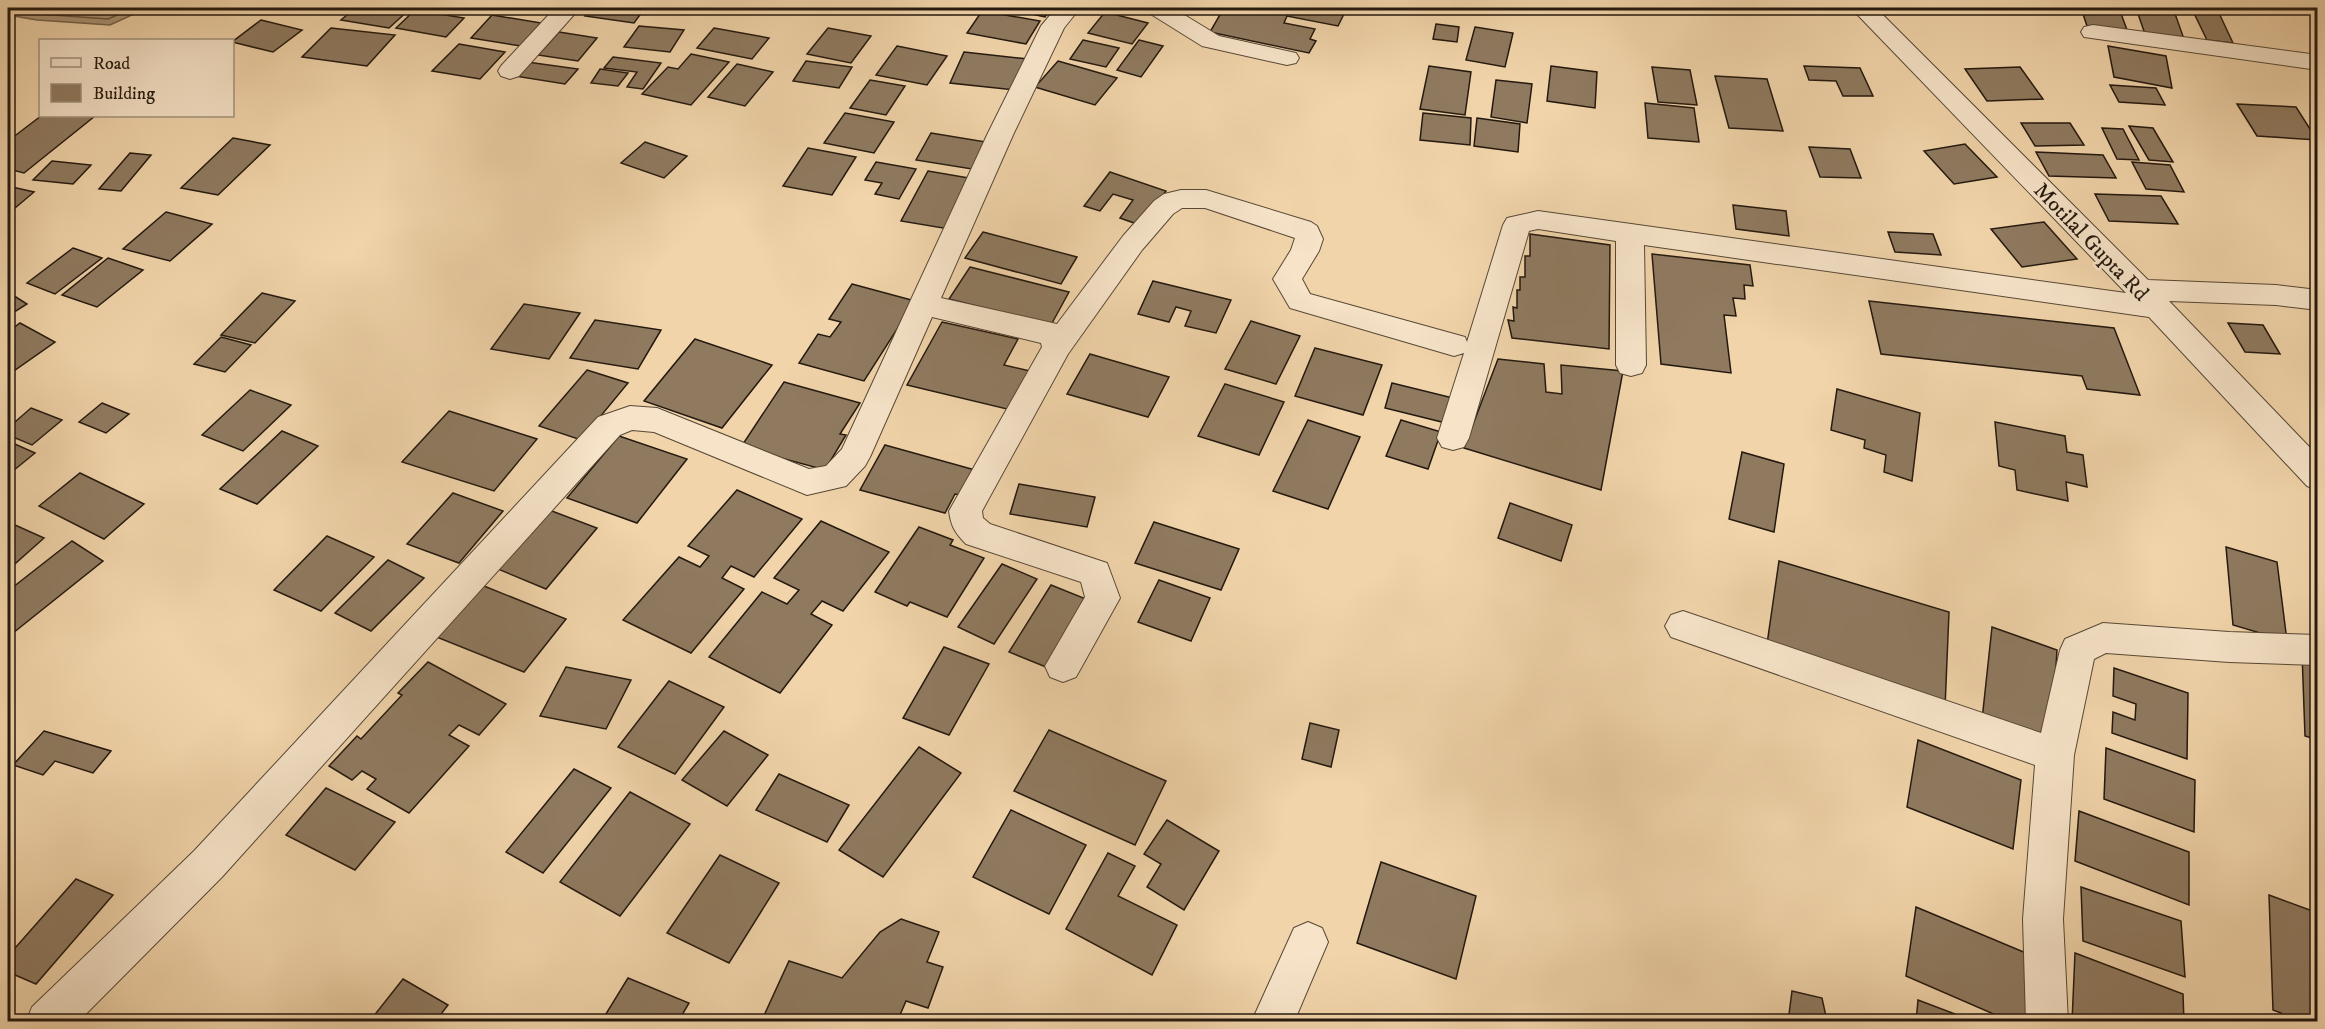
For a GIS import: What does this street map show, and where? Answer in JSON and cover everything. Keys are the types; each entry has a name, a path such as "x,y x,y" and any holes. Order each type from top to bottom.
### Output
{"street":[{"path":"510,71 568,8"},
{"path":"47,1022 208,864 609,426 630,418 657,420 807,482 834,477 854,457 1010,115 1053,26 1068,8"},
{"path":"1157,8 1211,41 1287,58"},
{"name":"Motilal Gupta Rd","path":"1863,8 2149,299 2318,477"},
{"path":"2093,32 2318,63"},
{"path":"1063,666 1102,598 1095,573 978,534 967,524 965,511 1057,347 1162,207 1174,200 1206,199 1301,229 1309,239 1305,251 1287,279 1300,300 1454,345"},
{"path":"1453,438 1517,225 1538,220 1630,235 2149,299 2276,295 2318,300"},
{"path":"1630,235 1631,365"},
{"path":"923,304 1047,332 1054,337 1057,347"},
{"path":"1683,626 2055,755"},
{"path":"2047,1022 2043,919 2055,755 2078,650 2103,638 2218,647 2318,650"},
{"path":"1279,1019 1308,942"}],"water":[{"path":"8,8 147,8 110,25 37,20 8,15"}],"building":[{"path":"355,8 411,8 389,28 341,20"},
{"path":"592,8 645,8 634,23 585,16"},
{"path":"1004,8 1052,8 1045,17"},
{"path":"1217,8 1347,8 1338,26 1287,16 1284,23 1315,29 1310,39 1316,41 1309,53 1210,32 1221,13 1215,11"},
{"path":"2081,8 2119,8 2127,30 2087,26"},
{"path":"2136,8 2173,8 2184,39 2145,34"},
{"path":"2192,9 2218,11 2233,43 2207,40"},
{"path":"415,10 464,18 446,37 396,28"},
{"path":"982,11 1040,21 1026,44 967,33"},
{"path":"1105,12 1148,23 1132,44 1088,33"},
{"path":"492,15 541,23 521,46 471,38"},
{"path":"261,20 302,30 273,52 234,42"},
{"path":"1436,24 1459,27 1457,42 1433,39"},
{"path":"639,26 684,30 670,52 624,47"},
{"path":"1475,27 1513,33 1505,67 1466,60"},
{"path":"331,28 395,35 367,66 302,57"},
{"path":"714,28 769,38 752,59 697,48"},
{"path":"828,28 871,36 851,63 807,54"},
{"path":"559,32 597,38 578,61 538,55"},
{"path":"1083,40 1119,48 1106,67 1070,59"},
{"path":"1139,40 1163,46 1141,77 1117,70"},
{"path":"459,44 505,52 480,79 432,71"},
{"path":"897,46 947,56 927,85 876,75"},
{"path":"2108,46 2166,56 2172,88 2114,77"},
{"path":"964,52 1028,59 1015,90 950,83"},
{"path":"691,54 729,62 691,105 642,94 668,67 678,69"},
{"path":"613,57 661,63 643,89 627,87 637,72 604,68"},
{"path":"806,61 852,67 839,88 793,81"},
{"path":"1058,61 1117,78 1095,105 1035,87"},
{"path":"527,62 578,69 565,84 515,76"},
{"path":"737,64 773,72 745,106 708,97"},
{"path":"1429,66 1471,72 1465,115 1420,109"},
{"path":"1551,66 1597,72 1595,108 1547,101"},
{"path":"1804,66 1860,68 1873,96 1843,96 1836,81 1809,80"},
{"path":"1652,67 1690,70 1697,105 1658,102"},
{"path":"2020,67 2043,99 1987,101 1965,69"},
{"path":"600,69 628,73 618,86 591,83"},
{"path":"1715,76 1767,79 1783,131 1729,128"},
{"path":"870,80 905,86 886,115 850,108"},
{"path":"1496,80 1532,84 1527,123 1491,117"},
{"path":"2110,85 2156,88 2165,105 2119,102"},
{"path":"1645,103 1694,108 1699,142 1648,138"},
{"path":"2237,104 2296,107 2317,140 2257,136"},
{"path":"845,113 894,122 874,153 824,143"},
{"path":"1423,113 1471,118 1470,145 1420,140"},
{"path":"40,117 94,117 24,173 8,169 8,141"},
{"path":"1477,118 1520,124 1518,152 1474,146"},
{"path":"2021,123 2070,123 2084,145 2035,146"},
{"path":"2129,126 2153,128 2173,162 2149,160"},
{"path":"2102,128 2123,129 2139,160 2117,159"},
{"path":"931,133 986,142 972,169 916,160"},
{"path":"233,138 270,145 218,195 181,188"},
{"path":"645,142 687,156 664,178 621,163"},
{"path":"1965,144 1997,177 1954,184 1924,151"},
{"path":"1809,147 1850,149 1861,178 1820,177"},
{"path":"808,148 856,157 832,195 783,186"},
{"path":"2036,152 2103,155 2116,178 2049,176"},
{"path":"130,153 151,155 121,191 99,189"},
{"path":"52,161 91,165 73,184 33,180"},
{"path":"876,162 916,169 899,199 875,194 882,183 865,180"},
{"path":"2132,162 2170,165 2184,192 2146,189"},
{"path":"928,171 975,179 949,229 901,221"},
{"path":"1110,172 1166,191 1140,225 1120,218 1133,200 1113,194 1100,211 1084,206"},
{"path":"12,187 34,192 8,214 8,191"},
{"path":"2095,194 2161,196 2178,224 2109,221"},
{"path":"1733,205 1786,211 1789,236 1736,229"},
{"path":"166,212 212,224 170,261 123,249"},
{"path":"2044,222 2077,259 2022,267 1991,229"},
{"path":"983,232 1077,257 1061,284 965,258"},
{"path":"1888,232 1933,234 1941,255 1895,252"},
{"path":"1530,234 1610,245 1609,349 1512,338 1508,320 1514,321 1513,307 1517,308 1520,277 1525,277 1525,256 1530,256"},
{"path":"73,248 102,258 55,294 27,283"},
{"path":"1652,254 1750,265 1753,286 1744,285 1745,299 1733,298 1736,316 1724,315 1731,373 1661,364"},
{"path":"108,258 143,270 97,307 62,295"},
{"path":"970,267 1069,292 1051,325 949,299"},
{"path":"1153,281 1231,300 1216,333 1185,326 1191,311 1176,307 1169,322 1138,314"},
{"path":"852,284 915,301 864,381 799,363 818,334 830,337 841,322 829,319"},
{"path":"8,292 27,304 8,316"},
{"path":"262,293 295,301 255,343 221,335"},
{"path":"1869,301 2114,328 2140,395 2087,389 2082,376 1881,354"},
{"path":"524,304 580,313 549,359 491,349"},
{"path":"595,320 661,330 638,369 570,358"},
{"path":"1251,321 1300,336 1276,384 1225,369"},
{"path":"942,322 1018,339 1004,365 1030,371 1011,410 907,385"},
{"path":"20,323 55,342 8,375 8,332"},
{"path":"2228,323 2263,325 2280,354 2245,352"},
{"path":"221,337 251,345 225,372 194,364"},
{"path":"695,339 772,365 722,428 644,401"},
{"path":"1315,348 1382,365 1363,415 1295,396"},
{"path":"1090,354 1169,377 1148,417 1067,394"},
{"path":"1498,359 1544,364 1546,392 1562,394 1561,365 1623,371 1601,490 1464,448"},
{"path":"587,370 628,383 581,440 539,426"},
{"path":"784,382 860,403 840,434 846,435 825,470 741,447"},
{"path":"1392,383 1453,398 1446,423 1385,408"},
{"path":"1225,384 1284,402 1259,455 1198,436"},
{"path":"1837,389 1920,413 1912,481 1884,472 1886,455 1864,448 1865,440 1831,430"},
{"path":"250,390 291,405 243,451 202,435"},
{"path":"102,403 129,414 106,433 79,422"},
{"path":"31,408 62,420 32,445 8,435 8,428"},
{"path":"449,411 537,439 494,491 402,462"},
{"path":"1308,420 1360,437 1328,509 1273,491"},
{"path":"1401,420 1441,432 1428,469 1386,456"},
{"path":"1995,422 2065,436 2067,452 2083,455 2087,487 2066,482 2068,501 2017,490 2015,470 1999,466"},
{"path":"282,431 318,446 257,504 220,489"},
{"path":"619,436 687,459 637,523 567,498"},
{"path":"8,441 35,453 8,475"},
{"path":"885,445 975,470 961,495 955,494 945,513 860,490"},
{"path":"1742,452 1784,464 1774,532 1729,519"},
{"path":"80,473 144,504 104,539 39,506"},
{"path":"1019,484 1095,497 1087,527 1010,514"},
{"path":"737,490 802,519 754,577 731,566 722,578 744,589 691,653 623,620 679,557 700,567 709,556 688,546"},
{"path":"453,493 503,511 459,563 407,544"},
{"path":"1510,503 1572,525 1561,561 1498,538"},
{"path":"544,508 597,528 546,589 493,567"},
{"path":"821,521 889,552 843,611 822,601 811,614 832,625 780,693 709,657 762,592 787,604 799,590 774,578"},
{"path":"1154,522 1239,549 1221,590 1135,563"},
{"path":"15,525 44,538 8,570 8,531"},
{"path":"919,527 953,540 950,545 984,558 947,617 910,602 907,606 875,592"},
{"path":"327,536 374,557 321,611 274,590"},
{"path":"72,541 103,561 8,637 8,591"},
{"path":"2226,547 2277,562 2287,641 2233,625"},
{"path":"388,560 424,578 371,631 335,613"},
{"path":"1779,561 1949,612 1945,708 1766,651"},
{"path":"1002,564 1037,579 994,644 958,627"},
{"path":"1159,580 1210,598 1191,641 1138,622"},
{"path":"474,582 566,619 524,672 429,634"},
{"path":"1051,585 1091,601 1051,669 1009,652"},
{"path":"1992,627 2057,650 2051,745 1982,720"},
{"path":"944,647 989,664 949,735 903,718"},
{"path":"2302,653 2318,659 2318,740 2305,736"},
{"path":"428,662 506,704 479,735 459,725 449,735 469,746 409,813 367,789 376,779 362,771 352,780 329,766 357,736 361,739 402,695 398,693"},
{"path":"566,667 631,680 606,729 540,716"},
{"path":"2114,668 2188,693 2187,759 2112,733 2113,712 2135,720 2136,704 2113,696"},
{"path":"669,681 724,707 675,774 618,747"},
{"path":"1310,723 1339,730 1331,767 1302,759"},
{"path":"1049,730 1166,781 1135,845 1014,791"},
{"path":"44,731 111,751 93,773 55,761 43,775 13,765"},
{"path":"724,731 768,755 727,806 682,780"},
{"path":"1918,740 2021,780 2013,849 1907,807"},
{"path":"919,747 961,773 883,877 839,850"},
{"path":"2106,748 2195,780 2194,832 2104,799"},
{"path":"574,769 611,788 543,873 506,852"},
{"path":"779,774 849,805 827,842 756,810"},
{"path":"326,788 395,822 355,870 286,835"},
{"path":"630,792 690,824 620,916 560,882"},
{"path":"1011,810 1086,845 1049,914 973,877"},
{"path":"2079,811 2189,852 2189,905 2075,861"},
{"path":"1167,820 1219,851 1184,910 1147,887 1161,864 1144,854"},
{"path":"1108,853 1135,866 1118,896 1177,925 1152,975 1066,929"},
{"path":"720,855 779,883 729,963 667,933"},
{"path":"1381,862 1476,896 1456,979 1357,943"},
{"path":"76,879 113,895 36,984 8,972 8,956"},
{"path":"2081,887 2181,921 2185,977 2083,941"},
{"path":"2269,895 2318,913 2318,1022 2281,1022 2281,1013 2273,1010"},
{"path":"1916,907 2038,958 2032,1022 2012,1022 1906,976"},
{"path":"901,919 939,932 927,962 943,967 928,1008 906,1001 897,1022 761,1022 789,961 842,978 880,932"},
{"path":"2075,953 2183,994 2184,1022 2072,1022"},
{"path":"628,978 689,1003 678,1022 601,1022"},
{"path":"403,979 448,1005 435,1022 369,1022"},
{"path":"1792,991 1822,998 1829,1022 1788,1022"},
{"path":"1918,1000 1976,1022 1916,1022"}]}
